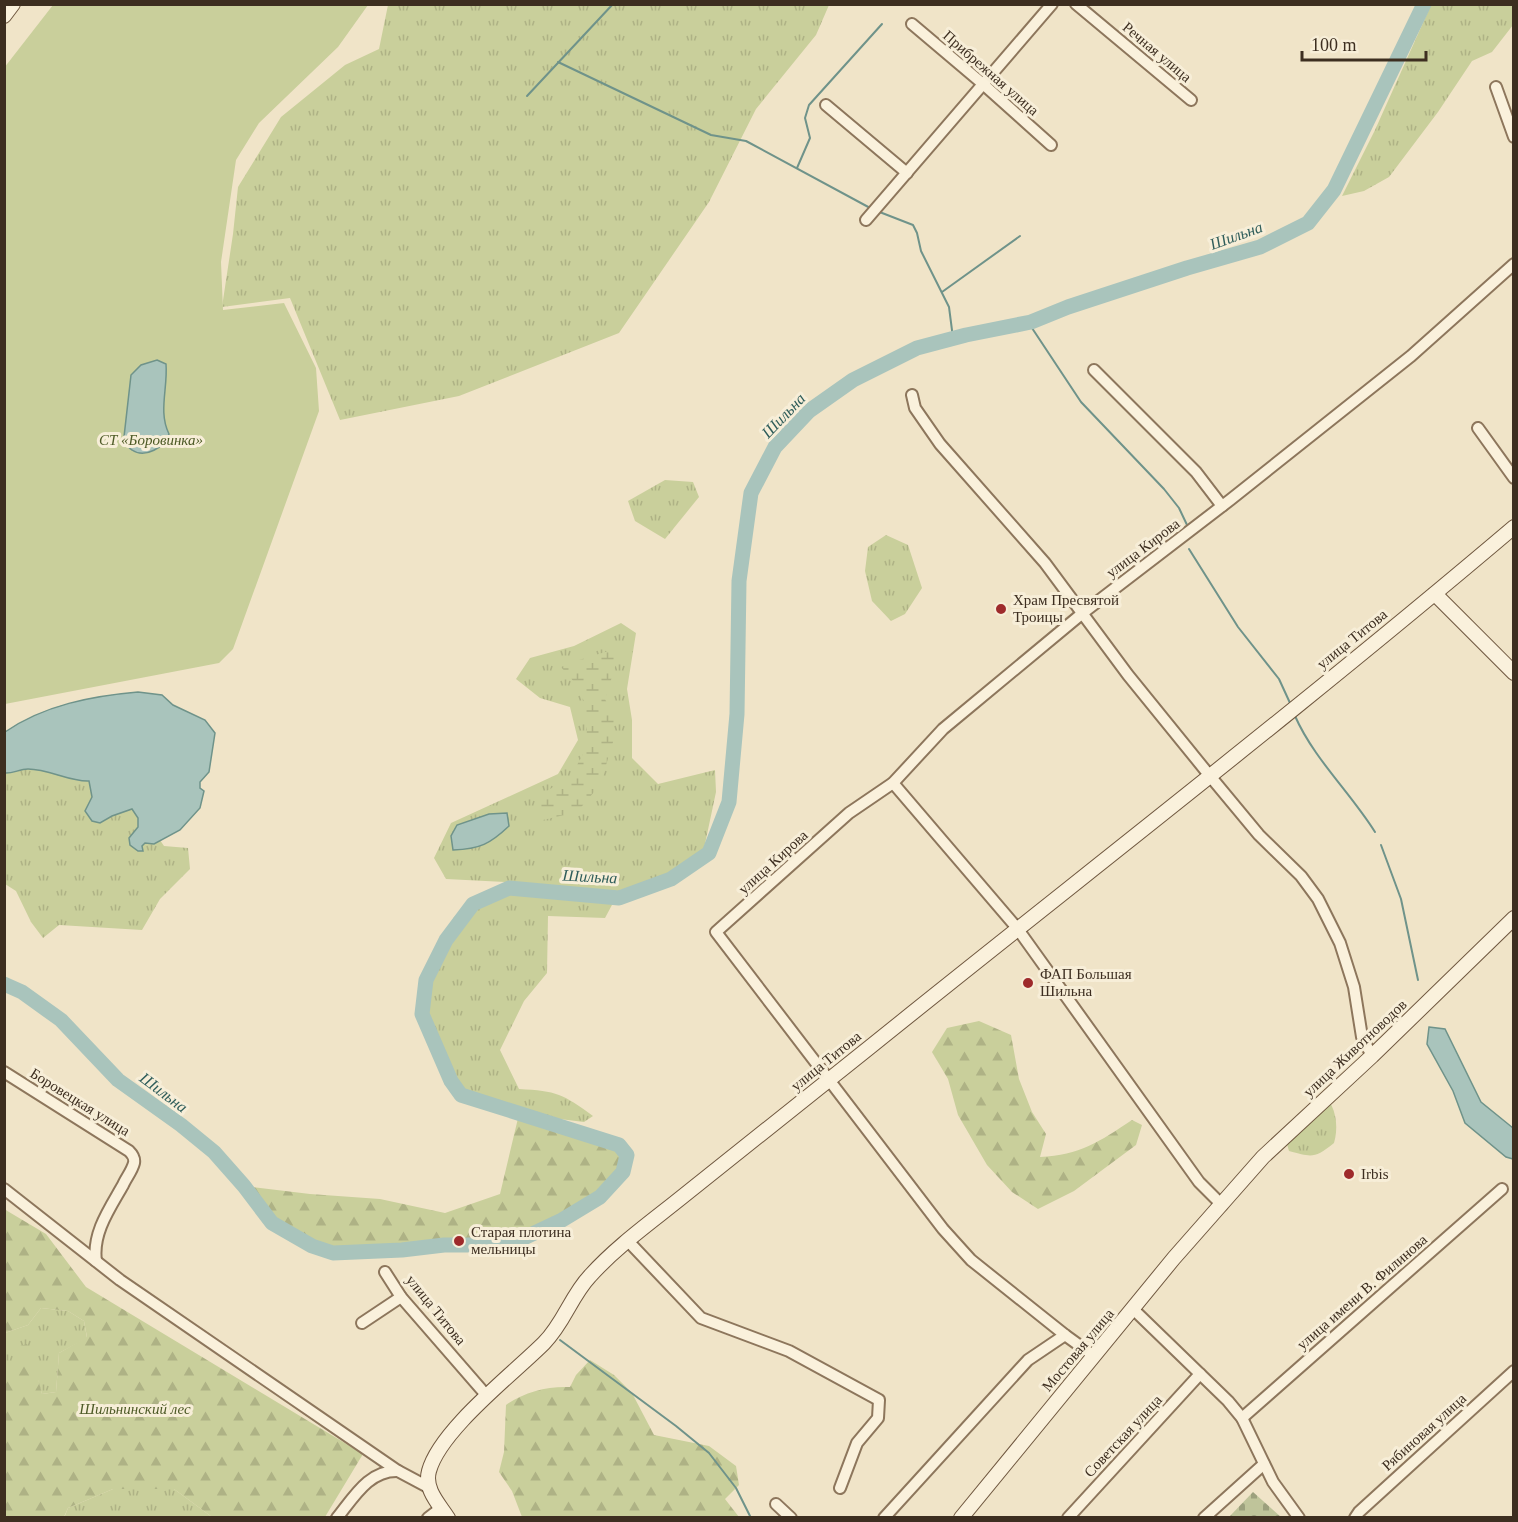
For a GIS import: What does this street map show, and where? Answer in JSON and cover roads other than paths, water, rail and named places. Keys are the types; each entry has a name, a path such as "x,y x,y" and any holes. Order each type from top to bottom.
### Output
{"street":[{"path":"4,16 13,4"},
{"path":"866,220 1052,4"},
{"name":"Речная улица","path":"1076,4 1191,100"},
{"name":"Прибрежная улица","path":"912,24 1051,145"},
{"path":"1496,87 1514,136"},
{"path":"826,105 907,172"},
{"name":"улица Кирова","path":"829,1080 716,932 849,813 893,783 943,729 1084,612 1411,356 1514,264"},
{"path":"1094,370 1196,472 1222,506"},
{"path":"912,395 915,408 940,444 1039,555 1084,612 1128,675 1259,835 1301,876 1318,899 1340,943 1354,987 1362,1037 1372,1056"},
{"path":"1478,428 1514,478"},
{"name":"улица Титова","path":"428,1486 428,1473 440,1449 486,1396 546,1341 564,1319 576,1293 590,1275 628,1241 1210,776 1514,527"},
{"path":"1435,594 1514,673"},
{"path":"893,783 1017,928 1199,1182 1222,1204"},
{"name":"улица Животноводов","path":"1222,1204 1263,1157 1372,1056 1514,918"},
{"name":"Боровецкая улица","path":"4,1072 133,1155 133,1166 99,1231 95,1243 96,1261"},
{"path":"829,1080 943,1229 964,1252 1094,1356"},
{"path":"4,1188 96,1261 209,1342 398,1470 428,1486 445,1513 428,1518"},
{"name":"улица имени В. Филинова","path":"1242,1418 1502,1189"},
{"name":"Мостовая улица","path":"961,1518 1174,1258 1222,1204"},
{"path":"628,1241 701,1318 789,1351 879,1400 878,1418 857,1443 840,1488"},
{"name":"улица Титова","path":"385,1272 401,1297 486,1396"},
{"path":"362,1323 401,1297"},
{"path":"1133,1309 1228,1401 1242,1418 1273,1482 1299,1518"},
{"name":"Мостовая улица","path":"884,1518 1028,1360 1065,1335"},
{"name":"Рябиновая улица","path":"1355,1518 1514,1371"},
{"name":"Советская улица","path":"1068,1518 1200,1374"},
{"path":"1204,1518 1264,1464"},
{"path":"338,1518 363,1486 375,1476 385,1470 398,1470"},
{"path":"776,1504 791,1518"}],"water":[{"path":"157,360 166,364 164,417 169,434 167,439 154,450 137,452 129,448 124,437 131,375 141,365"},
{"path":"138,692 162,695 173,705 205,720 215,733 209,772 200,782 200,788 204,791 200,808 180,830 154,844 145,843 142,846 143,851 138,851 130,845 129,838 138,827 138,818 132,809 100,823 92,821 85,811 92,797 89,781 74,780 36,770 25,769 4,773 5,732 36,715 69,703"},
{"path":"507,813 509,826 496,837 478,847 453,850 451,836 457,825 489,814"},
{"path":"1429,1027 1445,1029 1481,1102 1513,1128 1513,1159 1506,1157 1465,1123 1453,1091 1427,1044"}],"waterway":[{"path":"527,96 613,4"},
{"name":"Шильна","path":"4,984 22,992 61,1020 118,1080 214,1152 272,1223 312,1246 333,1253 402,1250 444,1245 509,1245 562,1220 600,1197 623,1172 627,1155 619,1145 461,1095 451,1081 422,1014 426,980 446,940 473,904 509,888 619,898 671,879 709,853 729,802 737,714 739,581 751,493 775,447 809,411 853,380 917,348 1031,322 1068,307 1187,268 1260,247 1308,223 1334,190 1424,4"},
{"path":"797,168 810,138 805,118 809,105 882,24"},
{"path":"558,62 711,135 746,141 872,209"},
{"path":"877,211 913,225 921,251 949,307 953,338"},
{"path":"942,292 1020,236"},
{"path":"1028,322 1081,402 1164,489 1179,508 1188,527"},
{"path":"1189,549 1238,627 1279,679 1290,703"},
{"path":"1295,716 1312,747 1375,832"},
{"path":"1381,845 1401,899 1418,980"},
{"path":"560,1340 709,1453 736,1488 751,1518"}],"place":[{"name":"Храм Пресвятой Троицы","path":"1001,609"},
{"name":"ФАП Большая Шильна","path":"1028,983"},
{"name":"Irbis","path":"1349,1174"},
{"name":"Старая плотина мельницы","path":"459,1241"}],"park label":[{"name":"СТ «Боровинка»","path":"151,440"},
{"name":"Шильнинский лес","path":"135,1409"}]}
